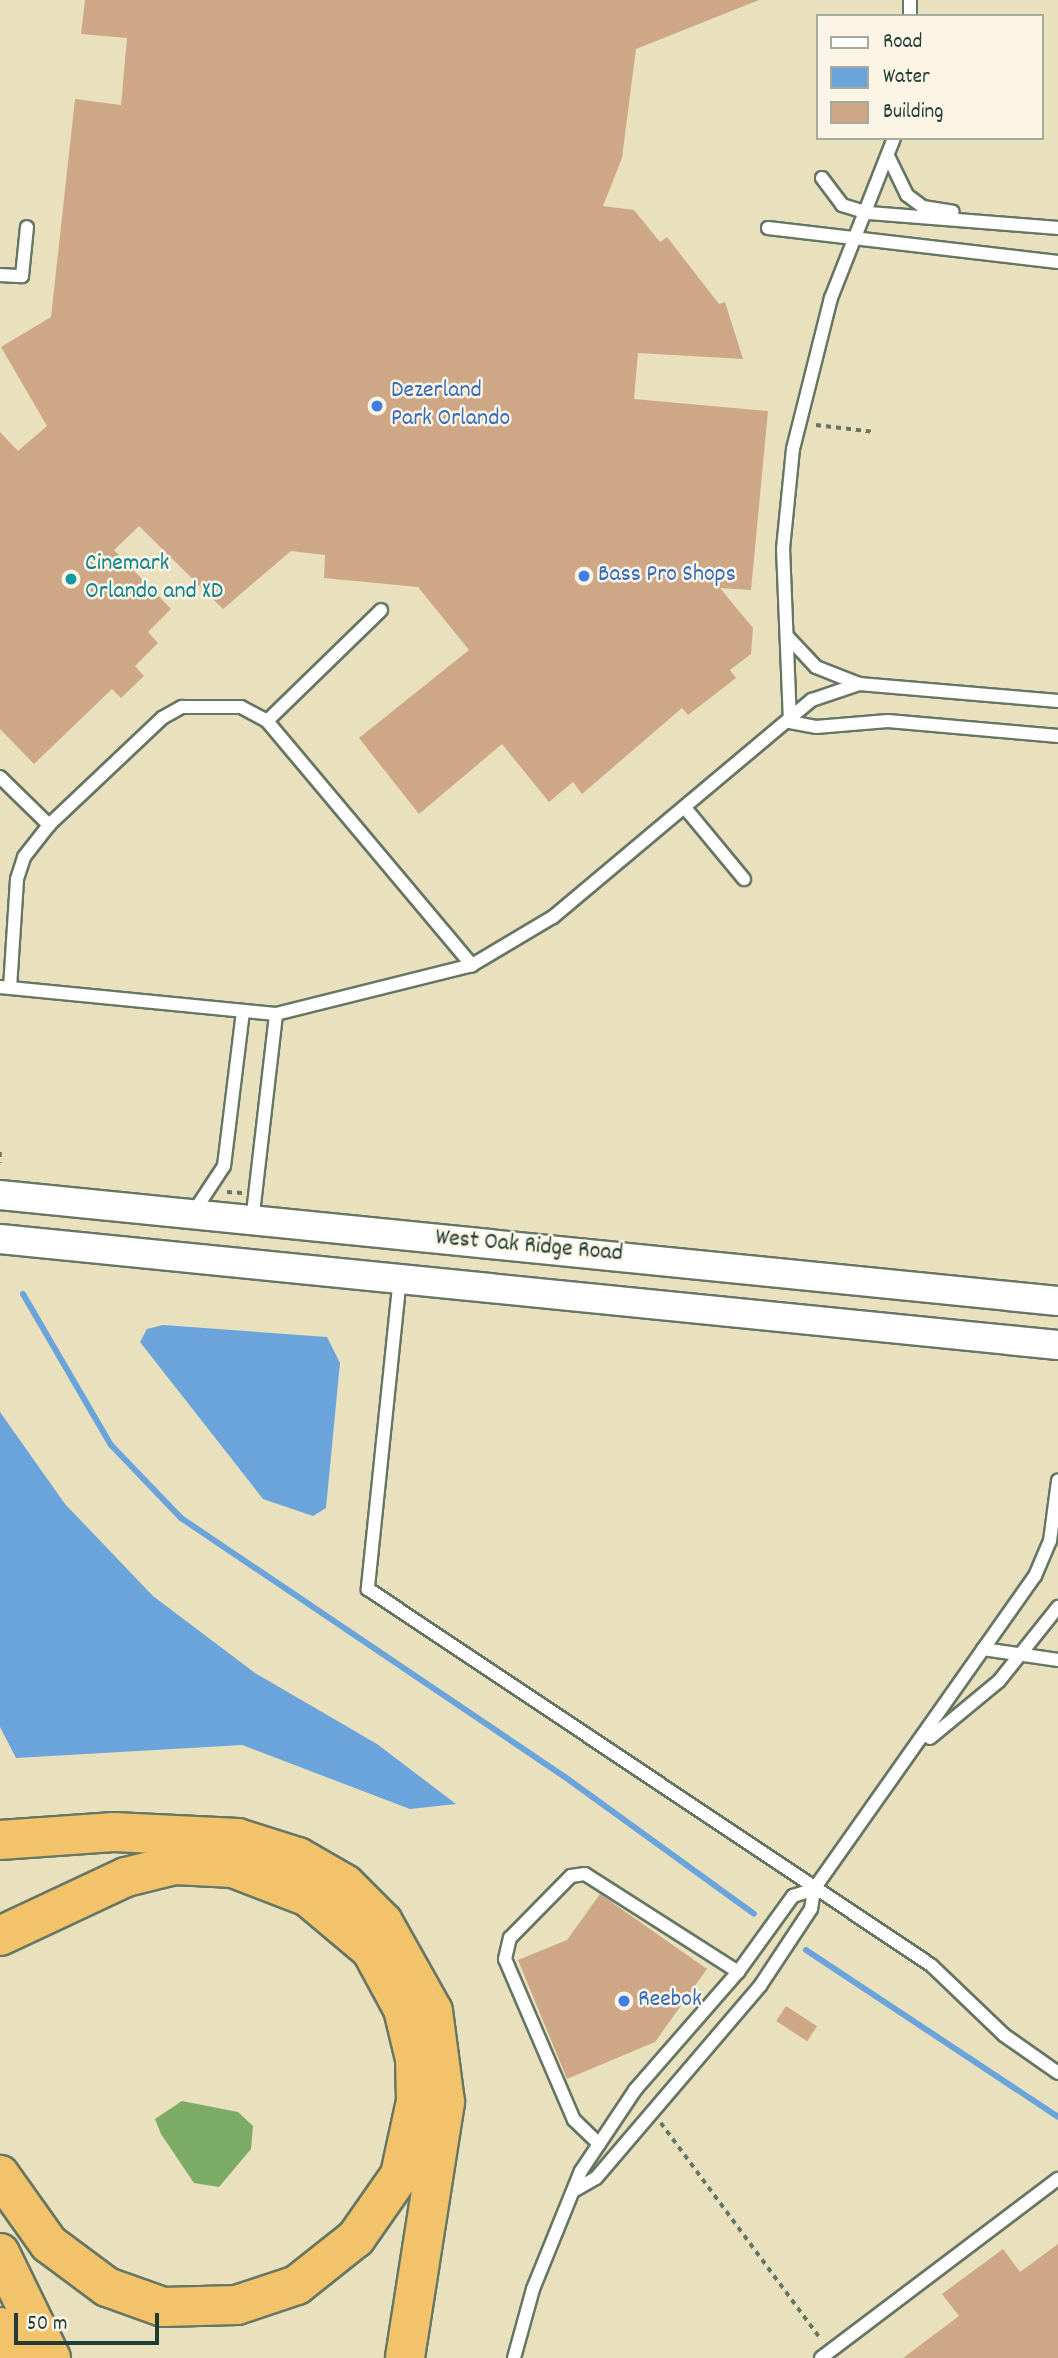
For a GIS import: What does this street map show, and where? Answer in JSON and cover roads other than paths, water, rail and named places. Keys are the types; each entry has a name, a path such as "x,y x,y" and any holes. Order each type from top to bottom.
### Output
{"highway":[{"path":"0,1840 114,1832 238,1838 298,1857 345,1884 383,1922 433,2011 445,2102 405,2358"},
{"path":"0,1936 126,1877 176,1866 233,1868 308,1897 371,1950 403,2009 415,2059 416,2101 400,2175 356,2238 297,2285 237,2305 163,2307 107,2287 49,2244 0,2175"},
{"path":"0,2253 51,2358"},
{"path":"0,2328 15,2358"}],"street":[{"name":"West Oak Ridge Road","path":"0,1195 1058,1301"},
{"path":"184,1258 221,1246 252,1222"},
{"name":"West Oak Ridge Road","path":"0,1239 400,1276 1058,1345"}],"lane":[{"path":"790,722 783,549 793,449 831,298 869,213 894,140"},
{"path":"889,158 897,181 923,207 983,222"},
{"path":"822,178 842,205 869,213 1058,228"},
{"path":"0,275 22,276 27,227"},
{"path":"768,228 1058,262"},
{"path":"267,721 381,610"},
{"path":"787,636 816,667 859,684 1058,701"},
{"path":"472,965 267,721 241,707 182,707 49,825 23,857 17,879 5,987 276,1014 472,965 543,924 790,722 812,700 859,684"},
{"path":"790,722 816,727 888,721 1058,737"},
{"path":"0,777 49,825"},
{"path":"686,808 744,879"},
{"path":"191,1215 214,1191 224,1166 243,1011"},
{"path":"252,1222 276,1014"},
{"path":"400,1276 368,1589 931,1965 1004,2035 1058,2073"},
{"path":"575,2190 596,2178 760,1986 811,1909 814,1889 922,1745 1045,1553 1058,1481"},
{"path":"922,1745 1025,1655 1058,1607"},
{"path":"983,1649 1058,1660"},
{"path":"599,2144 568,2108 505,1959 510,1937 571,1876 585,1874 738,1972"},
{"path":"514,2358 533,2289 575,2190 599,2144 738,1972 793,1896 814,1889"},
{"path":"610,2128 625,2141"},
{"path":"821,2358 1058,2179"}],"water":[{"path":"163,1325 327,1337 340,1363 326,1508 313,1516 263,1499 140,1342 147,1329"},
{"path":"0,1412 65,1504 153,1596 255,1673 377,1744 456,1804 410,1809 242,1745 16,1758 0,1727"}],"waterway":[{"path":"23,1294 111,1445 181,1518 565,1777 754,1914"},
{"path":"806,1950 1058,2117"}],"place":[{"name":"Dezerland Park Orlando","path":"377,406"},
{"name":"Bass Pro Shops","path":"584,576"},
{"name":"Cinemark Orlando and XD","path":"71,579"},
{"name":"Reebok","path":"624,2001"}]}
